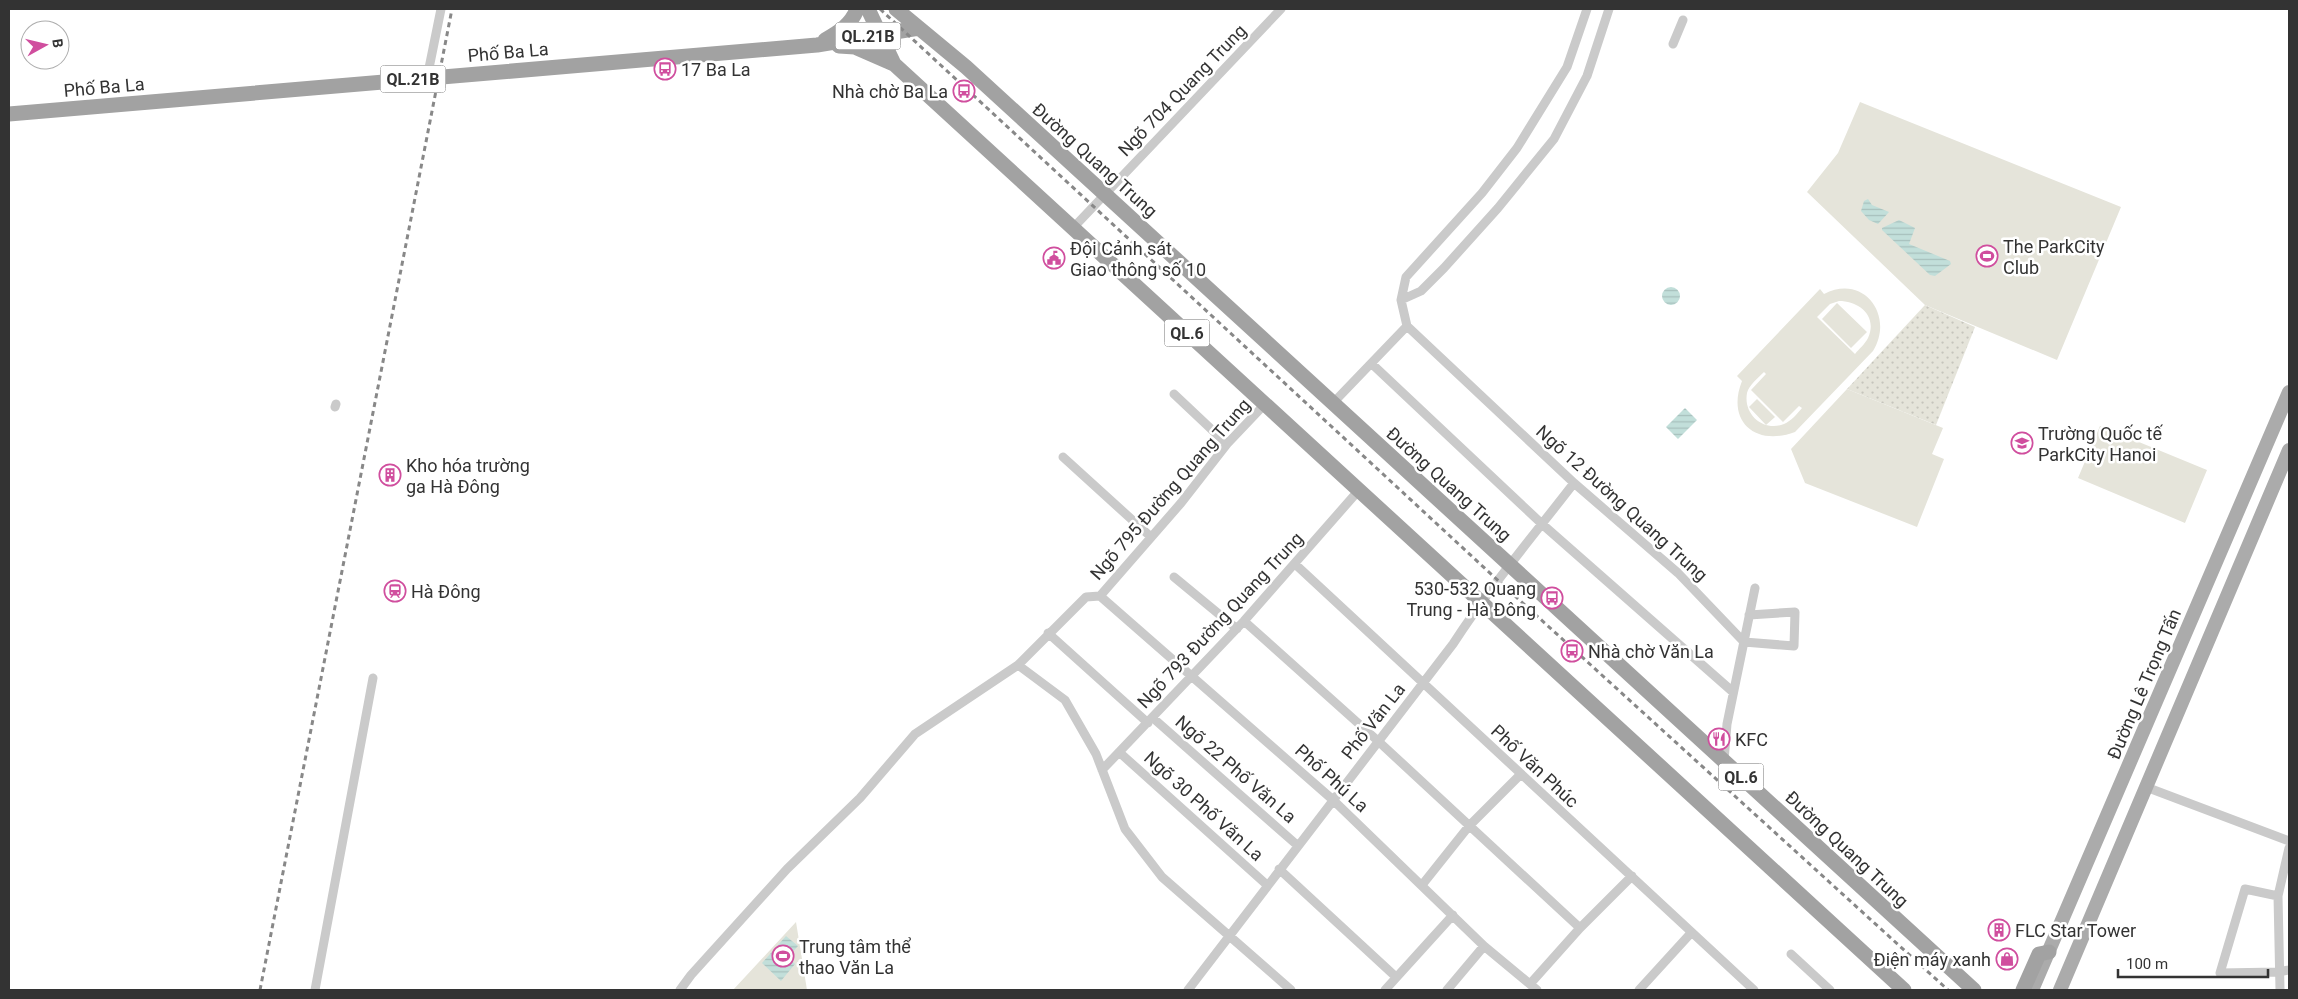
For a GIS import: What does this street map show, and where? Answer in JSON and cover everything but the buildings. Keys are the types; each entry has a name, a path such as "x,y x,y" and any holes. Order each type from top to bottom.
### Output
{"highway":[{"path":"817,45 842,30 852,21 857,9"},
{"name":"QL.6","path":"868,9 894,64 1904,990"},
{"name":"Đường Quang Trung","path":"896,9 966,67 1105,193 1974,990"},
{"name":"Phố Ba La","path":"9,114 817,45 919,28"},
{"path":"817,45 855,47 894,64"},
{"path":"2023,990 2038,954 2049,952"}],"main road":[{"name":"Đường Lê Trọng Tấn","path":"2032,990 2289,392"},
{"path":"2060,990 2289,450"}],"street":[{"path":"427,78 441,9"},
{"name":"Ngõ 704 Quang Trung","path":"1073,228 1281,9"},
{"path":"1401,300 1421,291 1444,268 1498,208 1554,139 1587,76 1608,9"},
{"path":"1333,403 1407,326 1401,300 1406,277 1482,193 1517,148 1567,67 1586,12"},
{"path":"1673,44 1683,20"},
{"name":"Ngõ 12 Đường Quang Trung","path":"1407,326 1574,483 1678,573 1744,642"},
{"path":"1372,364 1542,524 1734,692"},
{"path":"1174,394 1227,444"},
{"name":"Ngõ 795 Đường Quang Trung","path":"1100,596 1181,503 1227,444 1265,404"},
{"path":"1063,457 1150,537"},
{"name":"Phố Văn La","path":"1188,990 1332,799 1453,644 1480,602 1574,483"},
{"name":"Ngõ 793 Đường Quang Trung","path":"1102,770 1237,629 1359,490"},
{"name":"Phố Văn Phúc","path":"1295,564 1424,682 1520,775 1754,990"},
{"path":"1174,577 1237,629"},
{"path":"1724,761 1727,724 1755,588"},
{"path":"680,990 691,975 787,869 860,798 915,734 1018,665 1086,597 1100,596"},
{"name":"Phố Phú La","path":"1100,596 1332,799 1484,946 1534,987"},
{"path":"1744,642 1794,646 1795,612 1750,614"},
{"path":"1244,621 1378,741 1580,928"},
{"name":"Ngõ 22 Phố Văn La","path":"1048,633 1297,845"},
{"path":"1018,665 1066,700 1096,754 1126,829 1162,877 1230,934 1291,990"},
{"path":"315,990 373,678"},
{"name":"Ngõ 30 Phố Văn La","path":"1119,752 1267,885"},
{"path":"1422,885 1469,826 1520,775"},
{"path":"2146,787 2289,840"},
{"path":"2280,990 2278,972 2278,896 2289,848"},
{"path":"1279,869 1396,977"},
{"path":"1534,987 1580,928 1632,876"},
{"path":"2278,896 2244,889 2220,973 2278,972 2289,970"},
{"path":"1385,990 1453,915"},
{"path":"1638,990 1691,933"},
{"path":"1447,990 1484,946"},
{"path":"1791,954 1830,990"}],"shaded area":[{"name":"The ParkCity Club","path":"1860,102 2121,207 2057,360 1925,305 1807,192 1838,153"},
{"path":"1868,199 1872,205 1889,212 1878,224 1869,220 1861,211 1864,201"},
{"path":"1899,220 1915,228 1909,244 1950,261 1951,264 1935,276 1930,275 1882,230 1882,228"},
{"path":"1667,287 1675,287 1680,292 1678,303 1667,305 1662,300 1662,292"},
{"path":"1820,289 1824,294 1838,289 1851,289 1862,293 1871,301 1877,312 1880,324 1879,337 1873,351 1795,432 1781,436 1768,436 1756,433 1748,427 1741,419 1738,408 1738,395 1742,381 1737,376","holes":["1839,301 1860,307 1865,311 1870,323 1868,338 1855,354 1817,317 1830,304","1764,372 1766,374 1751,390 1783,422 1799,406 1802,408 1784,424 1777,426 1762,424 1756,420 1748,408 1748,390"]},
{"path":"1837,303 1867,332 1851,348 1822,319"},
{"path":"1925,305 1975,327 1936,425 1847,389"},
{"path":"1847,389 1943,428 1932,454 1944,459 1917,527 1805,483 1791,449"},
{"path":"1757,399 1775,417 1766,425 1749,407"},
{"path":"1685,408 1697,420 1678,439 1666,427"},
{"path":"2100,426 2207,470 2185,523 2078,478"},
{"name":"Trung tâm thể thao Văn La","path":"796,922 807,990 733,990"},
{"path":"786,936 798,946 788,957 795,964 781,981 762,963"}],"railway":[{"path":"260,990 452,9"},
{"path":"880,9 1504,586 1948,990"}],"place":[{"name":"17 Ba La","path":"665,69"},
{"name":"Nhà chờ Ba La","path":"964,91"},
{"name":"The ParkCity Club","path":"1987,256"},
{"name":"Đội Cảnh sát Giao thông số 10","path":"1054,258"},
{"name":"Trường Quốc tế ParkCity Hanoi","path":"2022,443"},
{"name":"Kho hóa trường ga Hà Đông","path":"390,475"},
{"name":"Hà Đông","path":"395,591"},
{"name":"530-532 Quang Trung - Hà Đông","path":"1552,598"},
{"name":"Nhà chờ Văn La","path":"1572,651"},
{"name":"KFC","path":"1719,739"},
{"name":"FLC Star Tower","path":"1999,930"},
{"name":"Trung tâm thể thao Văn La","path":"783,956"},
{"name":"Điện máy xanh","path":"2007,959"}]}
